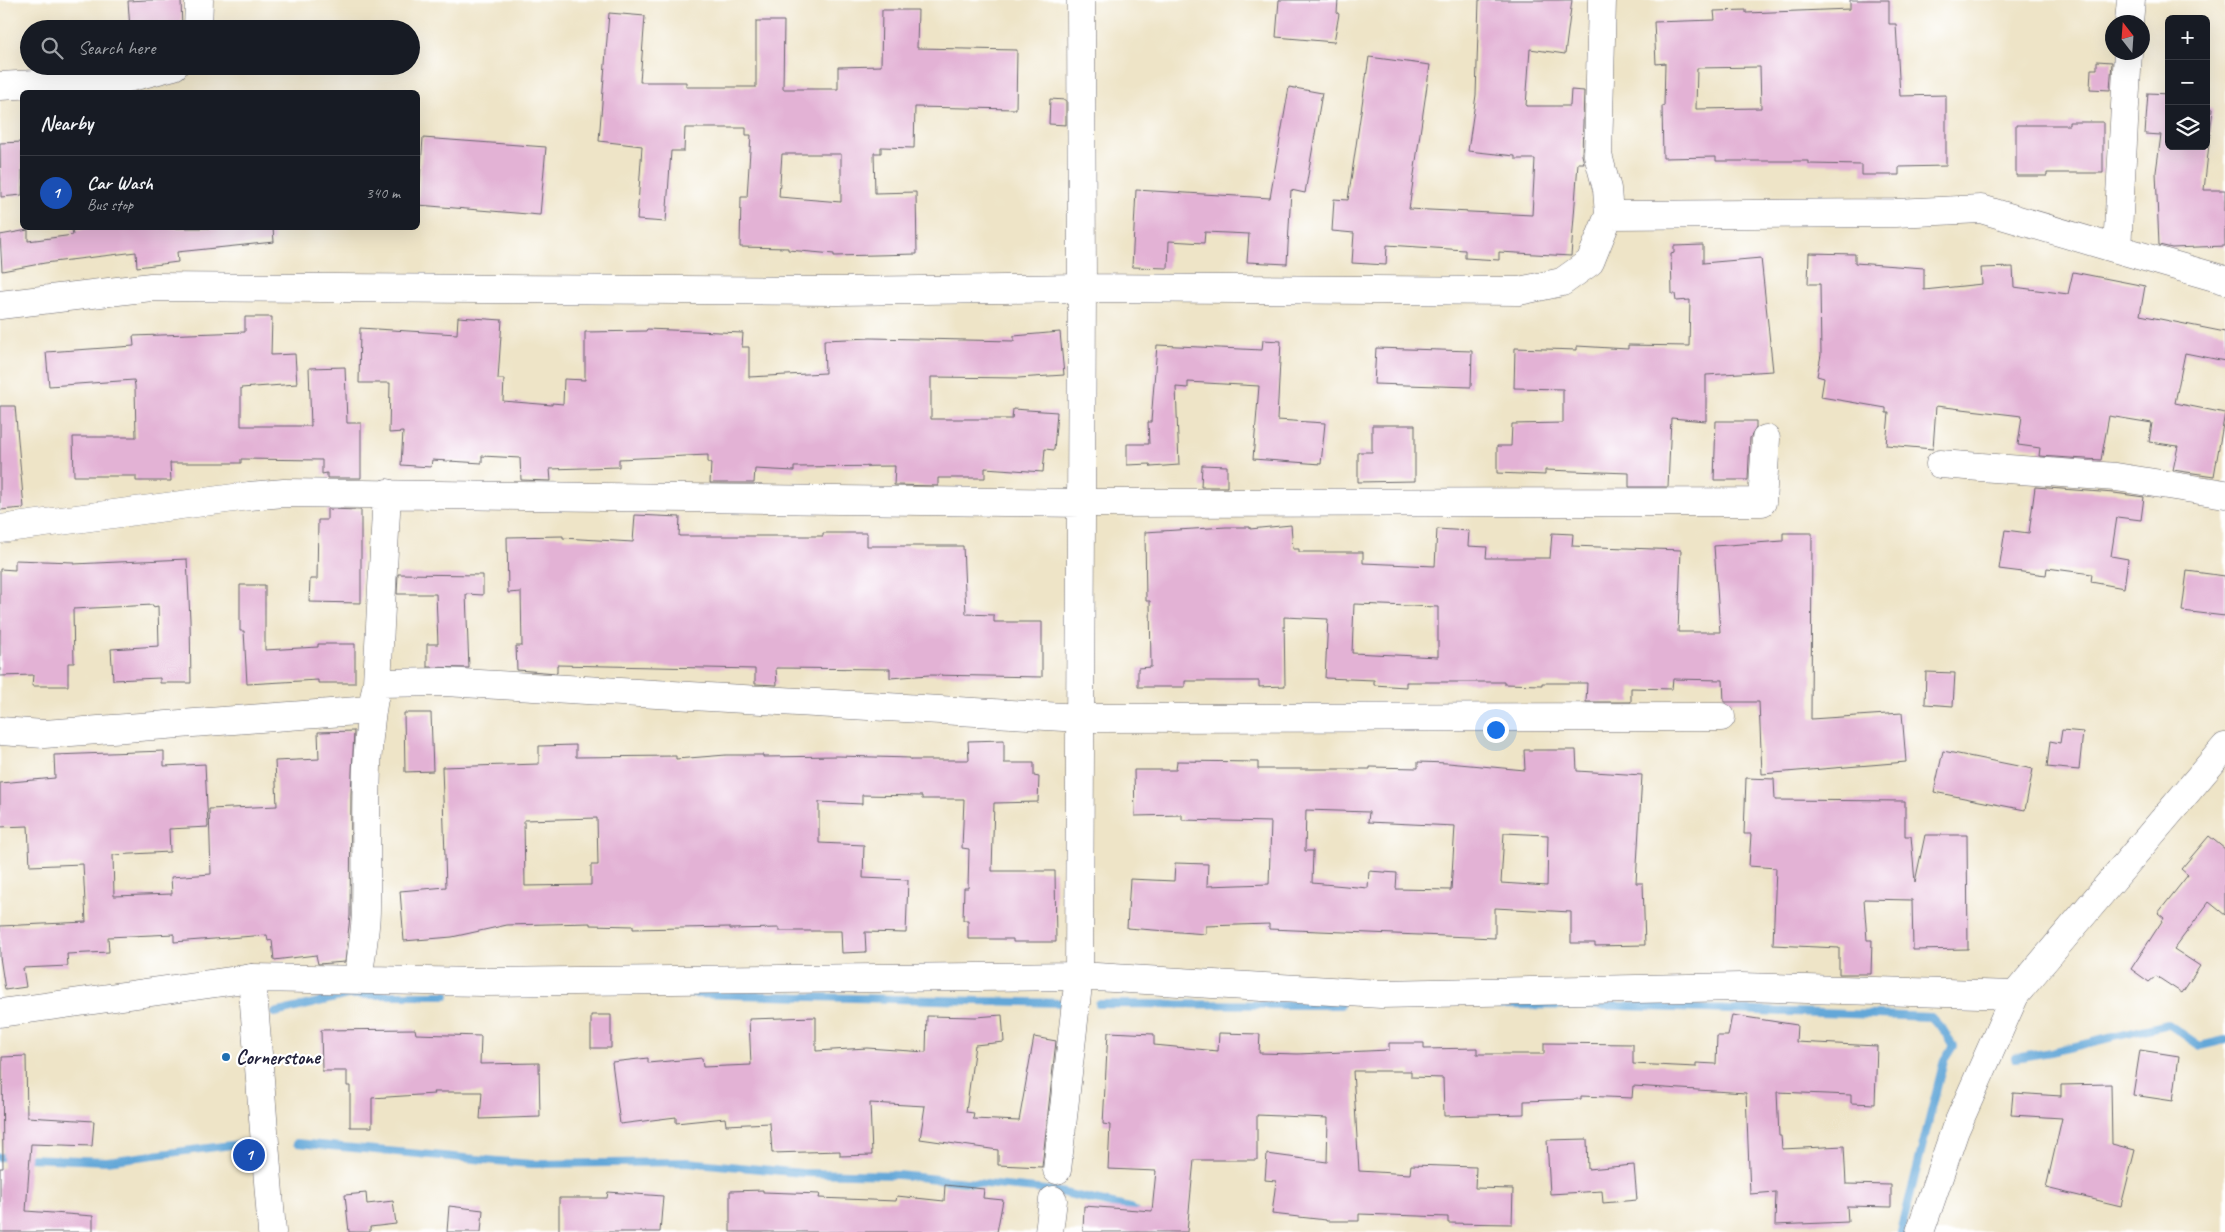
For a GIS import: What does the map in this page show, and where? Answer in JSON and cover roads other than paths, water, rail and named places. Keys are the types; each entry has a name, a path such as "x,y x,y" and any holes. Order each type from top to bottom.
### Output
{"street":[{"path":"198,20 199,0"},
{"path":"1057,1170 1079,976 1082,503 1081,0"},
{"path":"0,305 151,287 828,290 1082,288 1519,291 1562,282 1590,262 1610,215 1607,189 1598,155 1602,0"},
{"path":"2130,15 2131,0"},
{"path":"2116,249 2128,60"},
{"path":"0,86 124,79 139,75"},
{"path":"1610,215 1895,214 1981,209 2225,280"},
{"path":"0,529 284,493 1082,503 1762,502 1766,438"},
{"path":"1940,464 2116,476 2225,494"},
{"path":"358,980 366,911 365,827 371,710 378,683 387,493"},
{"path":"378,683 444,682 1080,718 1721,717"},
{"path":"0,732 44,734 371,710"},
{"path":"1920,1232 1955,1130 2015,995 2225,746"},
{"path":"0,1013 252,978 483,982 1079,976 1380,994 1741,987 2015,995"},
{"path":"252,978 272,1232"},
{"path":"1049,1232 1053,1200"}],"waterway":[{"path":"690,994 1064,1003"},
{"path":"275,1013 347,995 446,995"},
{"path":"1099,1004 1340,1005"},
{"path":"1499,1005 1621,1006 1931,1017 1944,1031 1953,1046 1944,1060 1901,1232"},
{"path":"2015,1058 2051,1052 2168,1024 2200,1046 2225,1040"},
{"path":"0,1157 107,1161 247,1143"},
{"path":"297,1143 531,1164 687,1162 802,1173 898,1175 1055,1191 1130,1208 1139,1214"}],"place":[{"name":"Cornerstone","path":"226,1057"},
{"name":"Car Wash","path":"249,1155"}]}
